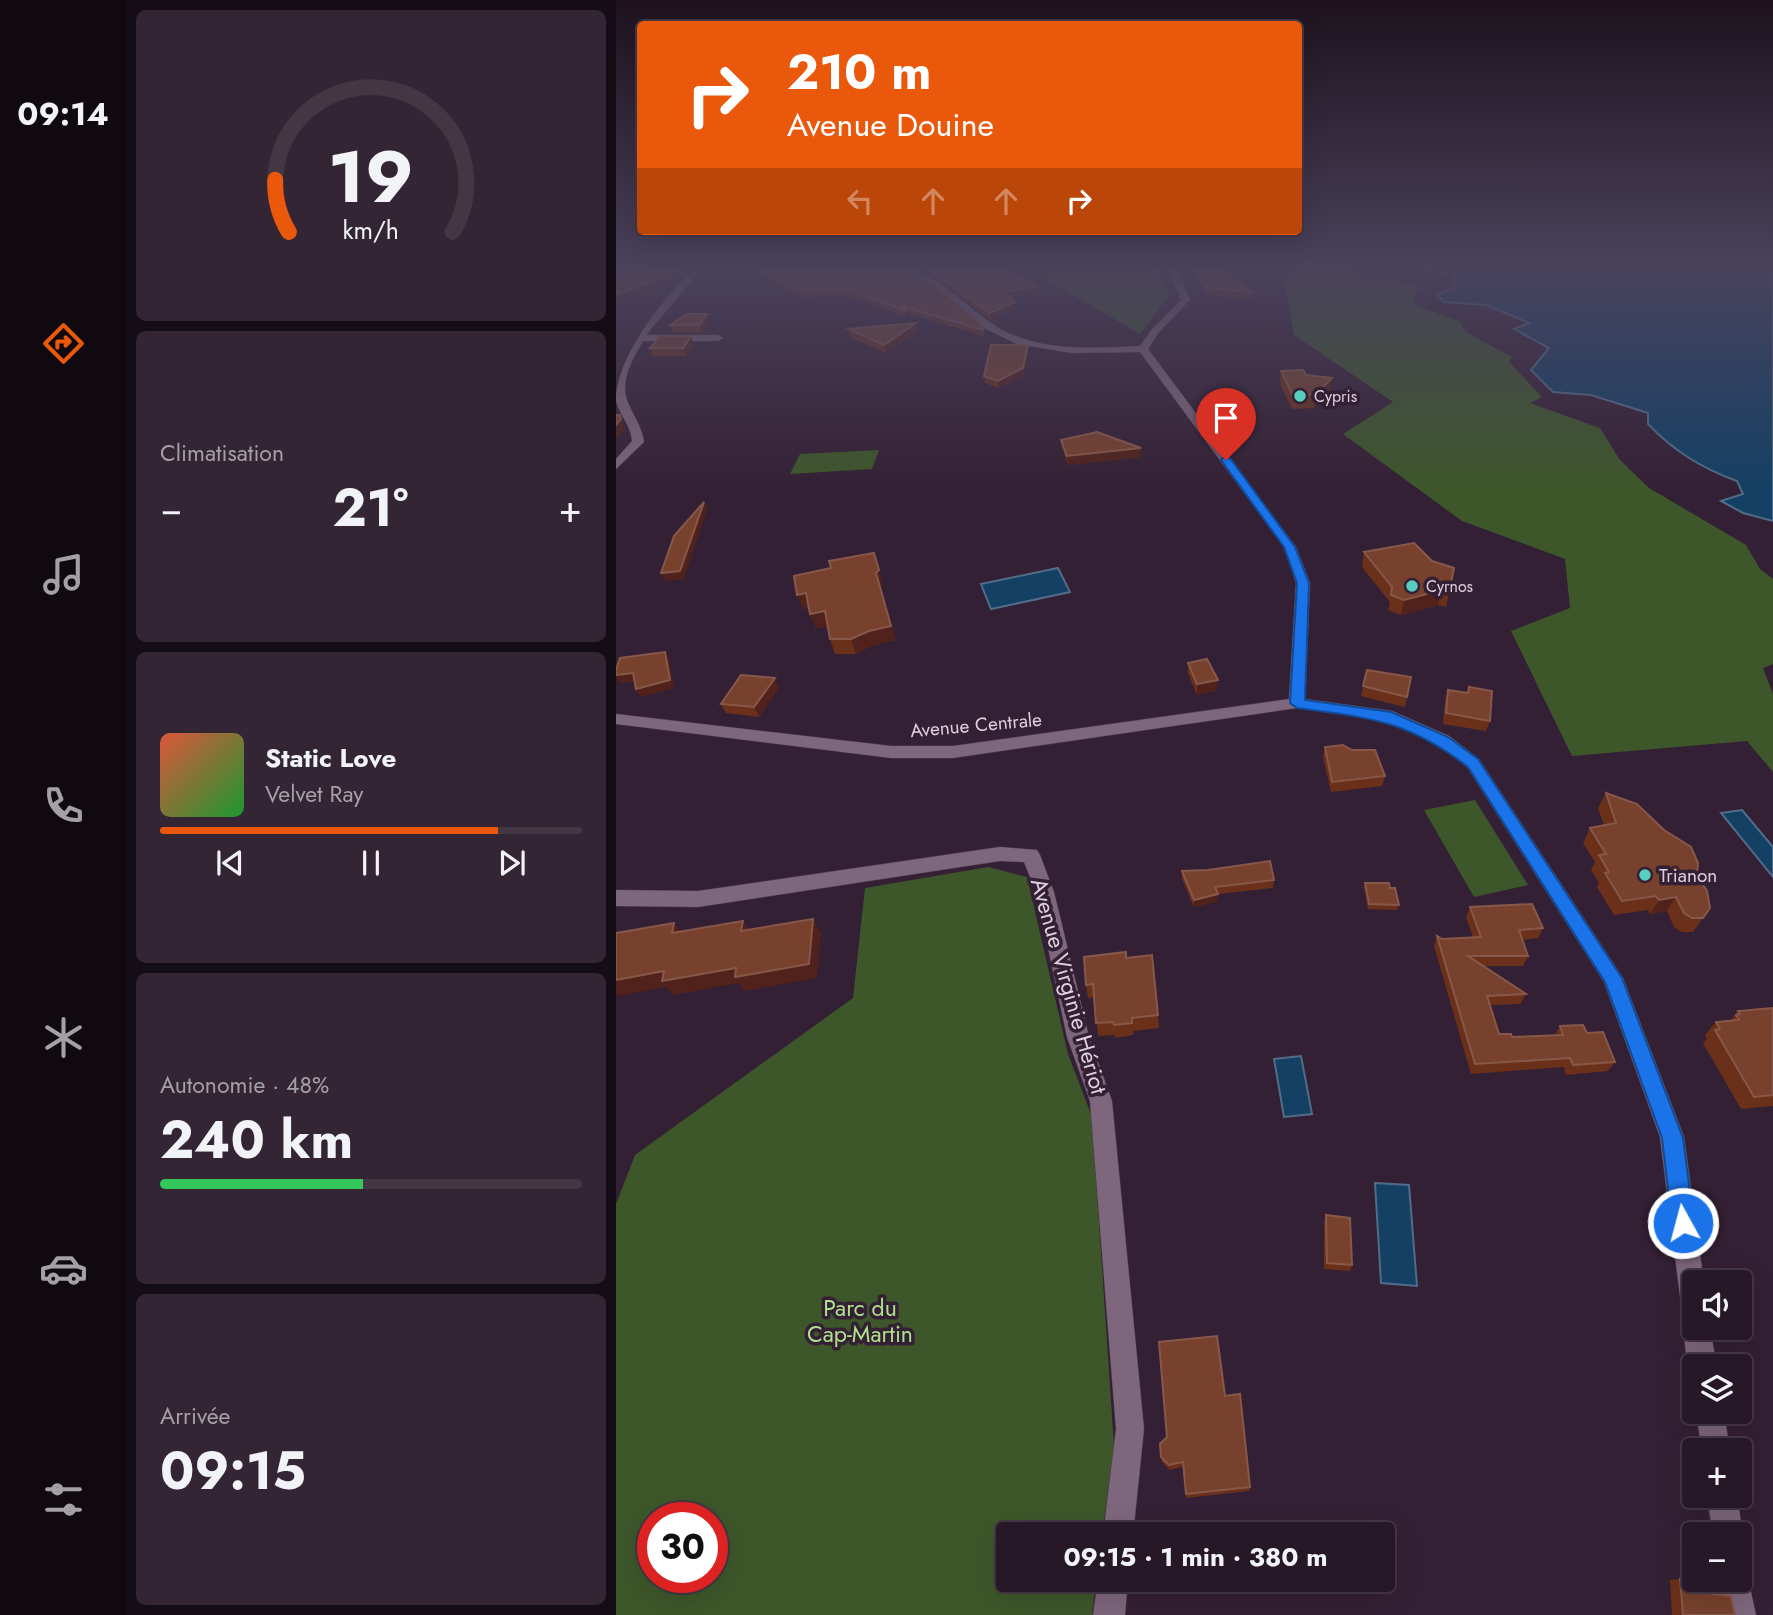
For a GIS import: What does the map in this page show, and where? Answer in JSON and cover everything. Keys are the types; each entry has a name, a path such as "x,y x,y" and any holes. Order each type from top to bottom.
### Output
{"street":[{"path":"616,466 638,442 638,429 619,394 618,375 627,350 635,340"},
{"path":"1023,340 1064,350 1143,349"},
{"path":"1143,349 1148,340"},
{"path":"1143,349 1290,547 1303,583 1297,703"},
{"name":"Avenue Centrale","path":"616,719 891,752 953,752 1297,703 1386,715 1443,740 1473,763 1613,978 1672,1138 1689,1270"},
{"name":"Avenue Virginie Hériot","path":"616,898 698,899 1000,854 1031,855 1045,892 1078,1037 1101,1101 1130,1429 1119,1522"},
{"path":"1109,1615 1112,1592"},
{"path":"1737,1592 1740,1615"}],"green space":[{"path":"1302,340 1481,340 1512,357 1509,362 1542,397 1530,403 1600,428 1620,460 1649,488 1746,545 1760,569 1773,579 1773,664 1763,668 1773,694 1773,772 1747,741 1572,756 1511,631 1570,608 1565,559 1462,521 1343,434 1393,402"},
{"path":"879,450 872,469 790,474 800,454"},
{"path":"1475,800 1528,885 1474,897 1424,810"},
{"name":"Parc du Cap-Martin","path":"988,867 1027,877 1068,1054 1092,1117 1114,1446 1104,1522 996,1522 996,1592 1095,1592 1092,1615 616,1615 616,1204 635,1155 853,998 865,888"}],"water":[{"path":"1535,340 1773,340 1773,521 1743,513 1721,501 1743,494 1737,481 1700,464 1678,450 1648,424 1648,413 1591,395 1553,392 1531,370 1549,348"},
{"path":"1058,568 1070,592 991,609 981,584"},
{"path":"1742,810 1773,847 1773,877 1721,813"},
{"path":"1301,1056 1312,1114 1284,1117 1274,1059"},
{"path":"1375,1183 1409,1185 1417,1286 1381,1283"}],"building":[{"path":"656,340 688,340 683,348 650,348"},
{"path":"874,340 891,340 884,345"},
{"path":"991,345 1028,345 1023,368 998,381 984,376"},
{"path":"1303,370 1306,375 1332,378 1316,394 1293,396 1281,371"},
{"path":"616,415 620,415 621,419 616,425"},
{"path":"1097,432 1141,448 1067,456 1061,440"},
{"path":"704,502 680,571 661,573 674,536"},
{"path":"1414,543 1432,561 1454,568 1449,593 1442,590 1404,600 1391,595 1392,587 1364,552"},
{"path":"874,553 879,570 876,573 891,626 851,639 830,639 825,611 810,614 806,593 797,595 794,576 831,568 829,561"},
{"path":"665,652 670,680 636,689 633,673 616,675 620,658"},
{"path":"1207,659 1218,680 1197,684 1188,663"},
{"path":"1367,670 1411,677 1407,697 1363,686"},
{"path":"741,675 775,678 754,707 721,704"},
{"path":"1469,687 1492,691 1490,721 1446,713 1448,690 1468,693"},
{"path":"1343,745 1352,750 1375,750 1385,776 1332,782 1325,747"},
{"name":"Trianon","path":"1606,793 1637,804 1664,830 1691,847 1698,863 1697,876 1707,891 1710,908 1703,918 1692,918 1684,913 1676,897 1659,900 1656,896 1622,901 1605,873 1609,872 1599,855 1606,854 1590,828 1616,823"},
{"path":"1270,861 1274,880 1215,887 1218,894 1194,900 1182,871 1208,870"},
{"path":"1365,883 1389,883 1390,888 1395,888 1399,905 1369,904"},
{"path":"1532,904 1543,928 1519,930 1528,956 1468,956 1526,994 1487,996 1499,1034 1511,1034 1512,1037 1563,1035 1560,1026 1583,1025 1587,1033 1603,1032 1615,1062 1573,1065 1570,1058 1475,1064 1437,936 1442,939 1481,937 1470,907"},
{"path":"813,919 809,964 735,977 736,968 662,981 664,971 616,980 616,933 674,923 672,933 743,921 741,931"},
{"path":"1126,952 1126,958 1152,955 1158,1015 1132,1018 1132,1023 1096,1023 1093,984 1086,985 1084,957"},
{"path":"1773,1008 1773,1095 1754,1097 1715,1030 1720,1029 1716,1022 1739,1020 1736,1015 1740,1014 1738,1011"},
{"path":"1326,1215 1350,1218 1352,1265 1327,1263"},
{"path":"1217,1336 1225,1396 1240,1394 1250,1487 1186,1494 1183,1462 1169,1465 1161,1457 1160,1444 1167,1437 1159,1342"},
{"path":"1680,1579 1682,1592 1712,1592 1731,1596 1735,1615 1683,1615"}],"place":[{"name":"Cypris","path":"1300,396"},
{"name":"Cyrnos","path":"1412,586"},
{"name":"Trianon","path":"1645,875"}],"route":[{"path":"1226,460 1290,547 1303,583 1297,703 1343,707 1386,715 1443,740 1473,763 1613,978 1672,1138 1683,1223"}]}
